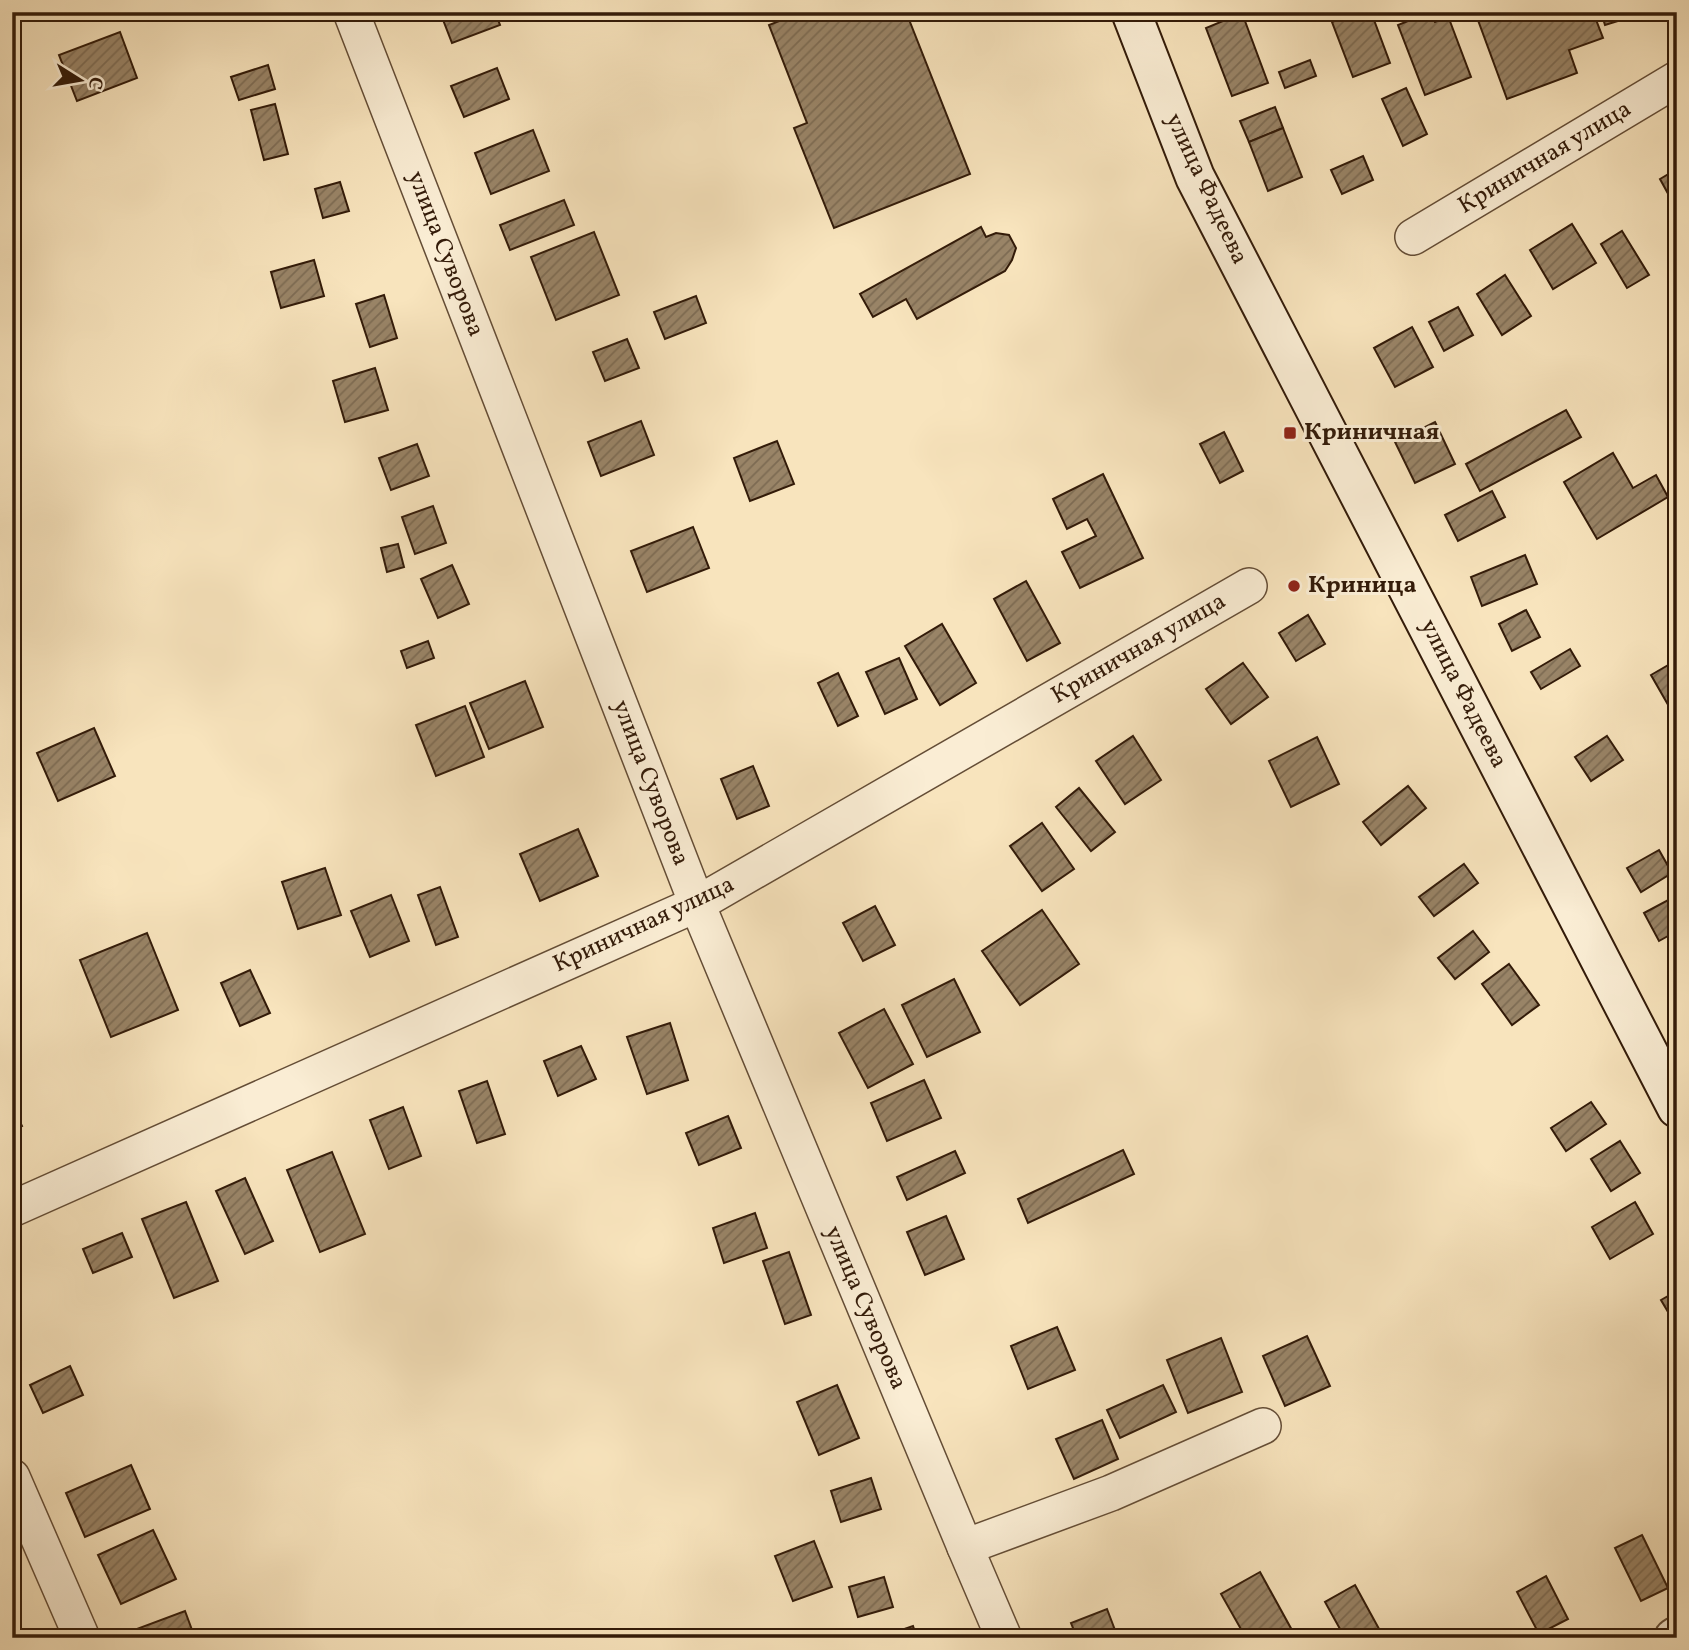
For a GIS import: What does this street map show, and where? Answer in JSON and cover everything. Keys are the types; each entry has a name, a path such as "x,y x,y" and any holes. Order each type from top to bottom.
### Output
{"main road":[{"name":"улица Фадеева","path":"1131,12 1195,177 1677,1108"}],"street":[{"name":"улица Суворова","path":"351,12 697,904 1004,1638"},
{"name":"Криничная улица","path":"1413,237 1677,79"},
{"name":"Криничная улица","path":"12,1209 697,904 1249,586"},
{"path":"965,1547 1111,1493 1263,1426"},
{"path":"12,1478 82,1638"}],"building":[{"path":"440,12 495,12 500,25 452,43"},
{"path":"802,12 906,12 970,174 834,228 794,128 807,123 769,25"},
{"path":"1357,12 1371,12 1390,63 1353,77 1332,22"},
{"path":"1430,12 1435,22 1448,16 1471,77 1425,95 1398,25"},
{"path":"1475,12 1593,12 1603,38 1569,50 1577,73 1507,99"},
{"path":"1601,12 1636,12 1637,15 1605,25"},
{"path":"1242,13 1268,83 1232,96 1206,28"},
{"path":"120,32 137,78 77,101 59,55"},
{"path":"1310,60 1316,76 1285,88 1279,72"},
{"path":"268,65 275,89 239,100 231,77"},
{"path":"497,68 509,99 464,117 451,86"},
{"path":"1406,88 1427,134 1403,146 1382,99"},
{"path":"275,104 288,154 264,160 251,110"},
{"path":"1275,107 1283,128 1249,142 1240,121"},
{"path":"1283,128 1302,177 1268,191 1249,142"},
{"path":"533,130 549,171 491,194 475,153"},
{"path":"1363,156 1373,180 1342,194 1331,170"},
{"path":"1677,169 1677,210 1660,179"},
{"path":"340,182 349,211 323,218 315,189"},
{"path":"564,200 574,225 510,250 500,225"},
{"path":"1572,224 1596,263 1553,289 1530,250"},
{"path":"981,227 986,237 996,233 1009,235 1016,248 1005,271 917,319 906,299 873,317 860,294"},
{"path":"1622,231 1649,275 1627,288 1601,244"},
{"path":"594,232 619,295 556,320 531,257"},
{"path":"314,260 324,296 281,308 271,272"},
{"path":"1505,275 1531,316 1502,335 1477,294"},
{"path":"384,295 397,338 370,347 356,304"},
{"path":"696,296 706,323 665,339 654,312"},
{"path":"1458,307 1473,335 1444,351 1429,322"},
{"path":"1412,327 1433,367 1395,387 1374,348"},
{"path":"627,339 639,368 605,381 593,352"},
{"path":"375,368 388,410 345,422 333,381"},
{"path":"1566,410 1581,437 1480,491 1466,464"},
{"path":"641,421 654,455 601,476 588,442"},
{"path":"1435,422 1455,464 1415,483 1395,442"},
{"path":"1224,432 1243,471 1220,483 1200,444"},
{"path":"777,441 794,484 750,501 734,458"},
{"path":"417,444 429,476 391,490 379,458"},
{"path":"1613,453 1633,488 1656,475 1668,497 1597,539 1564,482"},
{"path":"1103,474 1143,558 1080,588 1062,552 1096,536 1087,519 1067,529 1053,499"},
{"path":"1492,491 1505,517 1458,541 1445,515"},
{"path":"433,506 446,543 415,554 402,517"},
{"path":"693,527 709,568 647,592 631,551"},
{"path":"398,544 404,567 387,572 381,548"},
{"path":"1525,555 1537,584 1482,606 1471,577"},
{"path":"452,565 469,604 438,618 421,579"},
{"path":"1026,581 1060,643 1027,661 994,599"},
{"path":"1526,610 1540,637 1512,651 1499,624"},
{"path":"1308,615 1325,644 1296,661 1279,633"},
{"path":"942,624 976,683 940,705 905,646"},
{"path":"428,641 434,658 407,668 401,651"},
{"path":"1570,649 1580,666 1541,689 1531,672"},
{"path":"899,658 917,699 885,714 866,672"},
{"path":"1677,660 1677,707 1671,710 1651,675"},
{"path":"1243,663 1268,697 1231,724 1206,689"},
{"path":"838,673 858,716 838,726 818,683"},
{"path":"525,681 543,727 489,749 470,703"},
{"path":"465,706 484,757 436,776 416,725"},
{"path":"94,728 115,776 58,801 37,753"},
{"path":"1133,736 1161,780 1125,804 1096,761"},
{"path":"1607,736 1623,760 1591,781 1575,757"},
{"path":"1317,737 1339,784 1291,807 1269,761"},
{"path":"753,766 769,806 737,819 721,779"},
{"path":"1408,786 1426,808 1381,845 1363,822"},
{"path":"1079,788 1115,832 1091,851 1056,807"},
{"path":"1042,823 1074,869 1042,891 1010,846"},
{"path":"578,829 598,876 540,901 520,854"},
{"path":"1659,850 1672,873 1641,892 1627,868"},
{"path":"1464,864 1478,883 1434,916 1419,897"},
{"path":"325,868 341,915 298,929 282,882"},
{"path":"440,887 458,937 436,945 418,895"},
{"path":"391,895 409,941 370,957 351,911"},
{"path":"1670,899 1677,911 1677,931 1659,941 1644,913"},
{"path":"875,906 895,945 863,961 843,923"},
{"path":"1042,910 1079,964 1020,1005 982,951"},
{"path":"1473,931 1489,952 1455,979 1438,958"},
{"path":"147,933 178,1010 111,1037 80,960"},
{"path":"1509,964 1539,1005 1512,1025 1482,984"},
{"path":"250,970 270,1013 240,1026 221,983"},
{"path":"954,979 980,1032 927,1057 902,1005"},
{"path":"884,1009 913,1064 868,1088 839,1033"},
{"path":"670,1023 688,1080 647,1094 627,1037"},
{"path":"581,1046 596,1079 558,1096 544,1061"},
{"path":"924,1080 941,1118 887,1141 871,1103"},
{"path":"487,1081 505,1134 477,1143 459,1091"},
{"path":"1591,1102 1606,1124 1566,1151 1551,1128"},
{"path":"12,1106 22,1126 12,1131"},
{"path":"403,1107 421,1156 389,1169 370,1120"},
{"path":"728,1116 741,1148 699,1165 686,1133"},
{"path":"1620,1141 1640,1173 1611,1191 1591,1159"},
{"path":"1123,1150 1134,1174 1028,1223 1018,1199"},
{"path":"955,1151 965,1173 907,1200 897,1177"},
{"path":"332,1152 365,1234 320,1252 287,1170"},
{"path":"245,1178 273,1241 245,1254 216,1191"},
{"path":"186,1202 218,1281 174,1298 142,1219"},
{"path":"1635,1202 1653,1234 1610,1259 1592,1227"},
{"path":"755,1213 767,1248 724,1263 713,1228"},
{"path":"946,1216 964,1259 925,1275 907,1232"},
{"path":"122,1233 132,1257 93,1273 83,1249"},
{"path":"789,1252 811,1315 785,1324 763,1261"},
{"path":"1677,1291 1677,1327 1661,1300"},
{"path":"1057,1327 1075,1370 1028,1389 1011,1346"},
{"path":"1307,1336 1330,1386 1285,1406 1263,1356"},
{"path":"1221,1338 1242,1392 1188,1413 1167,1360"},
{"path":"70,1366 83,1395 43,1413 30,1385"},
{"path":"837,1385 859,1438 819,1455 797,1402"},
{"path":"1163,1385 1176,1412 1120,1438 1107,1410"},
{"path":"1102,1420 1118,1459 1074,1479 1056,1439"},
{"path":"131,1465 150,1509 85,1537 66,1493"},
{"path":"871,1478 881,1509 841,1522 831,1491"},
{"path":"153,1530 176,1579 121,1604 98,1555"},
{"path":"1642,1535 1668,1588 1641,1601 1615,1548"},
{"path":"814,1541 832,1587 793,1601 775,1556"},
{"path":"1260,1572 1293,1632 1283,1638 1246,1638 1221,1594"},
{"path":"1546,1576 1568,1619 1539,1634 1517,1592"},
{"path":"884,1577 893,1607 858,1617 849,1587"},
{"path":"1355,1585 1384,1638 1345,1638 1325,1602"},
{"path":"1107,1609 1118,1638 1077,1638 1071,1623"},
{"path":"185,1611 195,1638 137,1638 134,1630"},
{"path":"913,1626 917,1638 878,1638"}],"place":[{"name":"Криничная","path":"1290,433"},
{"name":"Криница","path":"1294,586"}]}
